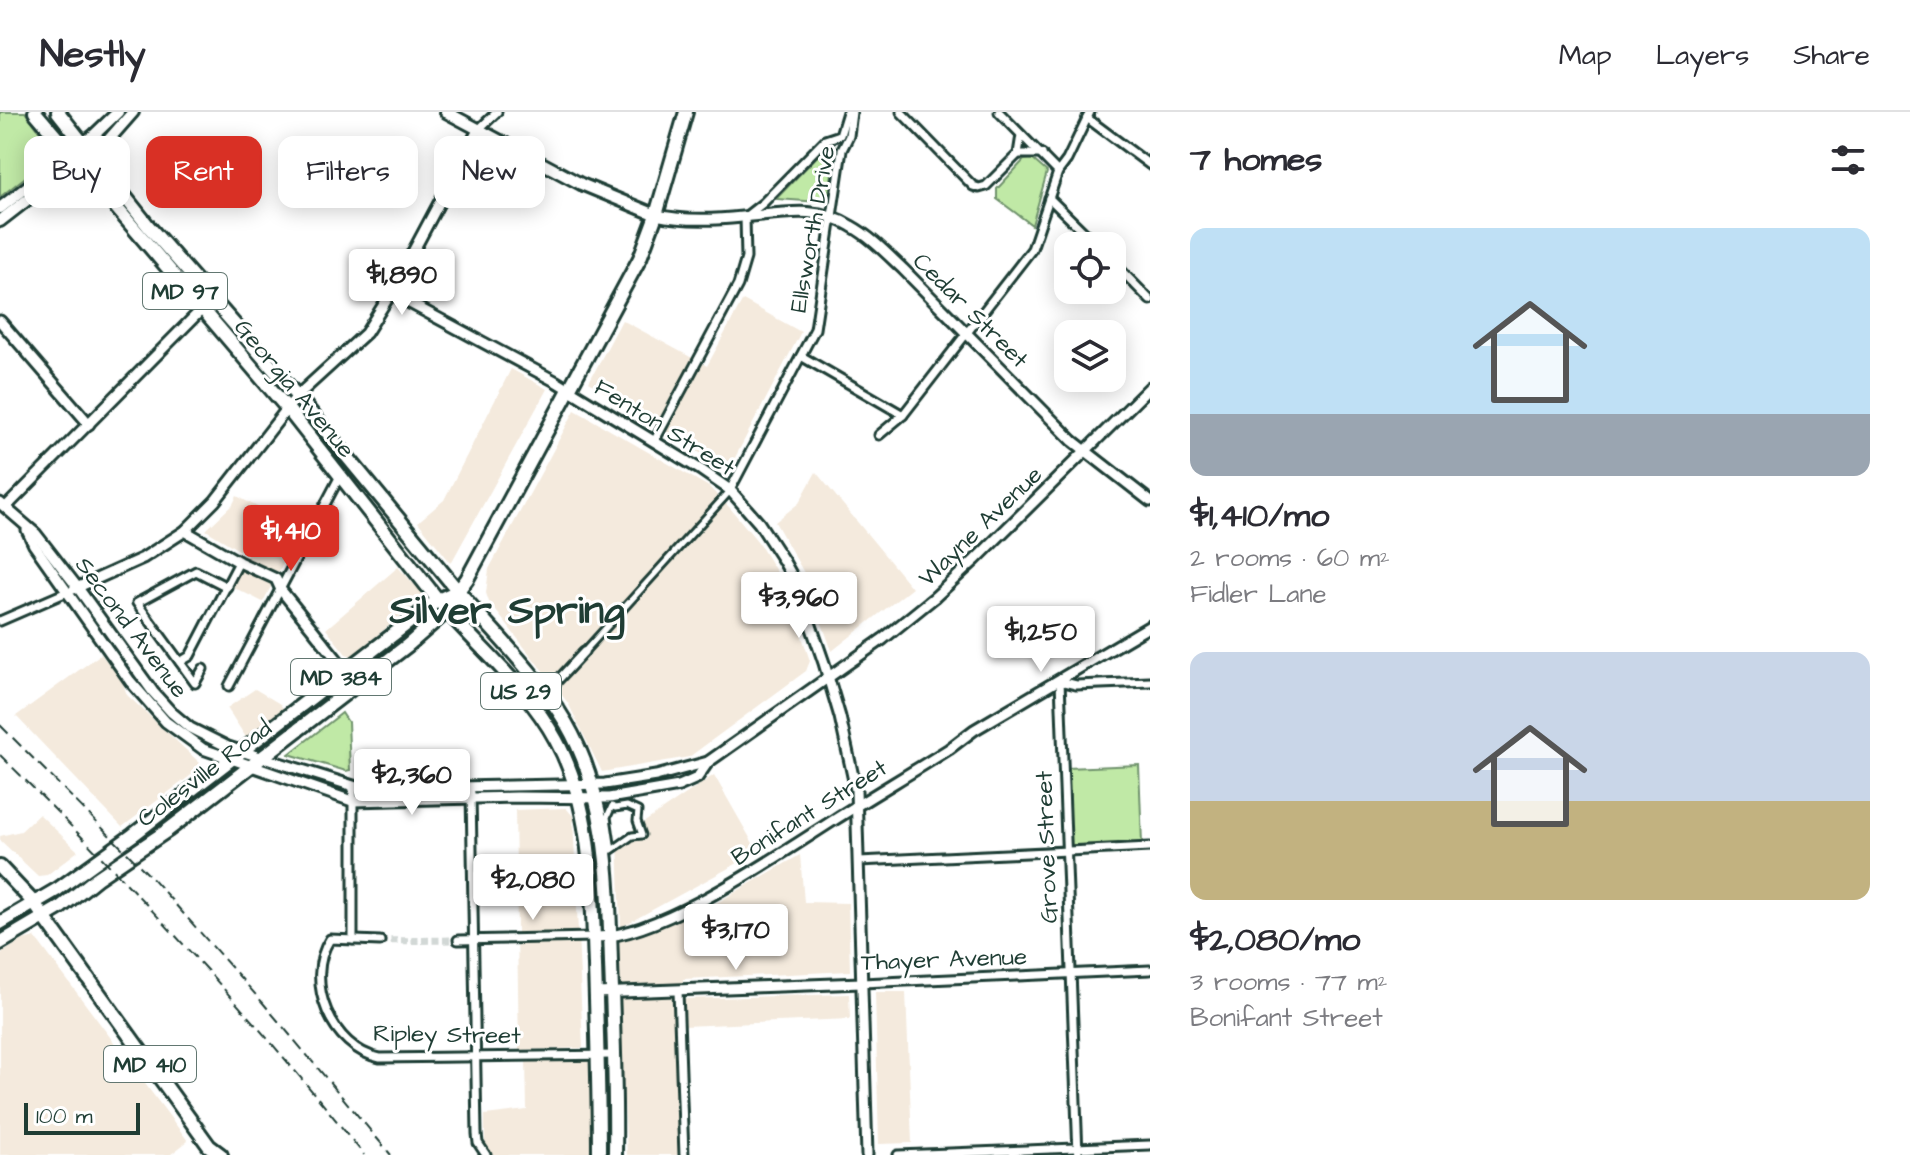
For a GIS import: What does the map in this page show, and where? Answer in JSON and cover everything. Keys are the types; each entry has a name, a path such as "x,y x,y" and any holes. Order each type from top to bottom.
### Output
{"main road":[{"name":"Georgia Avenue","path":"35,112 55,136"},
{"name":"Georgia Avenue","path":"58,112 77,136"},
{"path":"97,136 118,112"},
{"path":"112,136 133,112"},
{"path":"446,112 581,184 656,215"},
{"name":"Colesville Road","path":"0,943 44,917 168,830 408,645 447,611 640,258 686,112"},
{"path":"0,208 24,192"},
{"path":"0,221 24,200"},
{"name":"Georgia Avenue","path":"130,203 546,693 567,725 592,784 603,829 612,992 615,1155"},
{"name":"Georgia Avenue","path":"115,208 287,408 447,611 535,708 566,759 576,792 589,862 596,993 599,1155"},
{"name":"MD 97","path":"320,451 332,456 361,489 371,487"},
{"name":"Colesville Road","path":"0,923 56,890 438,600 458,591"},
{"name":"MD 410","path":"0,867 34,903 210,1150 221,1155"}],"street":[{"path":"0,621 143,558 185,531 215,501 297,396 361,339 391,293 478,130 497,112"},
{"name":"Ellsworth Drive","path":"745,217 825,140 840,135 850,112"},
{"name":"Ellsworth Drive","path":"546,693 730,490 801,356 815,329 842,150 849,136 850,112"},
{"path":"901,112 973,186 979,188 986,186 1018,154 1021,135"},
{"path":"999,112 1058,172"},
{"path":"879,435 903,415 1032,249 1058,172 1089,115 1150,165"},
{"path":"1018,154 1042,154"},
{"path":"1049,198 1084,232"},
{"path":"656,215 695,219 802,211 832,217"},
{"path":"655,440 738,285 746,258 745,217"},
{"name":"Cedar Street","path":"832,217 852,226 875,243 1086,451 1150,501"},
{"path":"1126,275 1150,300"},
{"name":"Fenton Street","path":"391,293 655,440 730,490 759,523 797,585 848,750 857,806 867,1155"},
{"path":"3,505 89,424 213,298"},
{"path":"0,321 89,424"},
{"path":"801,356 903,415"},
{"name":"Wayne Avenue","path":"261,757 353,787 471,787 576,792 596,798 679,786 697,778 708,762 883,639 935,597 1150,387"},
{"path":"229,686 340,476"},
{"name":"Second Avenue","path":"3,505 36,534 171,712 205,736 261,757"},
{"name":"Second Avenue","path":"25,526 34,545 146,702 166,722 203,749 230,760"},
{"path":"185,531 276,579 281,590 347,672"},
{"path":"180,662 190,656 239,562"},
{"path":"203,669 195,683 137,603 196,571 227,587"},
{"name":"Bonifant Street","path":"458,940 610,938 629,933 720,890 949,749 974,730 1150,626"},
{"path":"113,656 122,649"},
{"path":"1060,681 1076,685 1150,682"},
{"name":"Grove Street","path":"1060,681 1078,1151"},
{"name":"Wayne Avenue","path":"230,760 352,801 470,799 576,792 592,784 635,780 708,762"},
{"path":"353,787 353,940 380,941"},
{"path":"471,787 477,1134 478,1143 486,1155"},
{"path":"627,806 638,811 637,821 642,835 632,836 612,850 607,817 610,807 627,806"},
{"path":"859,861 1150,847"},
{"name":"Ripley Street","path":"353,940 330,939 321,961 322,994 335,1026 357,1050 380,1058 614,1055"},
{"name":"Thayer Avenue","path":"596,993 1150,970"},
{"path":"678,991 684,1155"},
{"path":"898,1155 1078,1151 1150,1145"}],"shaded area":[{"path":"743,300 801,332 728,471 589,382 622,320 707,366"},
{"path":"511,369 547,389 451,563 418,522 444,500"},
{"path":"575,410 709,487 758,542 779,576 793,609 810,661 806,671 689,757 602,772 568,703 489,602 486,593 489,569"},
{"path":"816,472 912,588 832,651 803,571 775,522 799,503"},
{"path":"237,496 272,515 267,525 295,540 263,602 233,587 247,555 206,530 233,504"},
{"path":"398,567 423,594 421,599 352,656 346,654 326,629"},
{"path":"101,654 122,681 127,695 200,763 194,773 122,827 16,716"},
{"path":"255,689 280,704 285,711 247,739 227,708"},
{"path":"714,775 758,852 621,927 618,840"},
{"path":"566,808 573,816 583,1048 519,1050 515,810"},
{"path":"39,814 78,851 47,875 38,876 0,840 0,836 21,831"},
{"path":"800,855 804,902 848,903 850,971 683,979 682,999 849,994 850,1019 683,1026 685,1155 627,1155 616,943 685,914 685,921"},
{"path":"35,937 188,1141 170,1155 0,1155 0,954 23,940"},
{"path":"875,992 906,992 912,1143 879,1144"},
{"path":"526,1059 587,1059 590,1062 593,1155 491,1155 485,1142 485,1115 527,1110"}],"green space":[{"path":"0,112 25,112 43,136 24,136 24,178 0,197"},
{"path":"833,144 836,148 828,199 820,202 776,199 827,146"},
{"path":"1032,159 1047,172 1032,225 997,199 997,189 1024,160"},
{"path":"342,713 348,722 350,770 289,754"},
{"path":"1139,765 1142,844 1070,846 1067,768"}],"tunnel":[{"path":"380,941 458,940"}],"railway":[{"path":"0,725 150,876 263,1003 391,1155"},
{"path":"0,755 188,949 364,1155"}],"district":[{"name":"Silver Spring","path":"507,609"}]}
